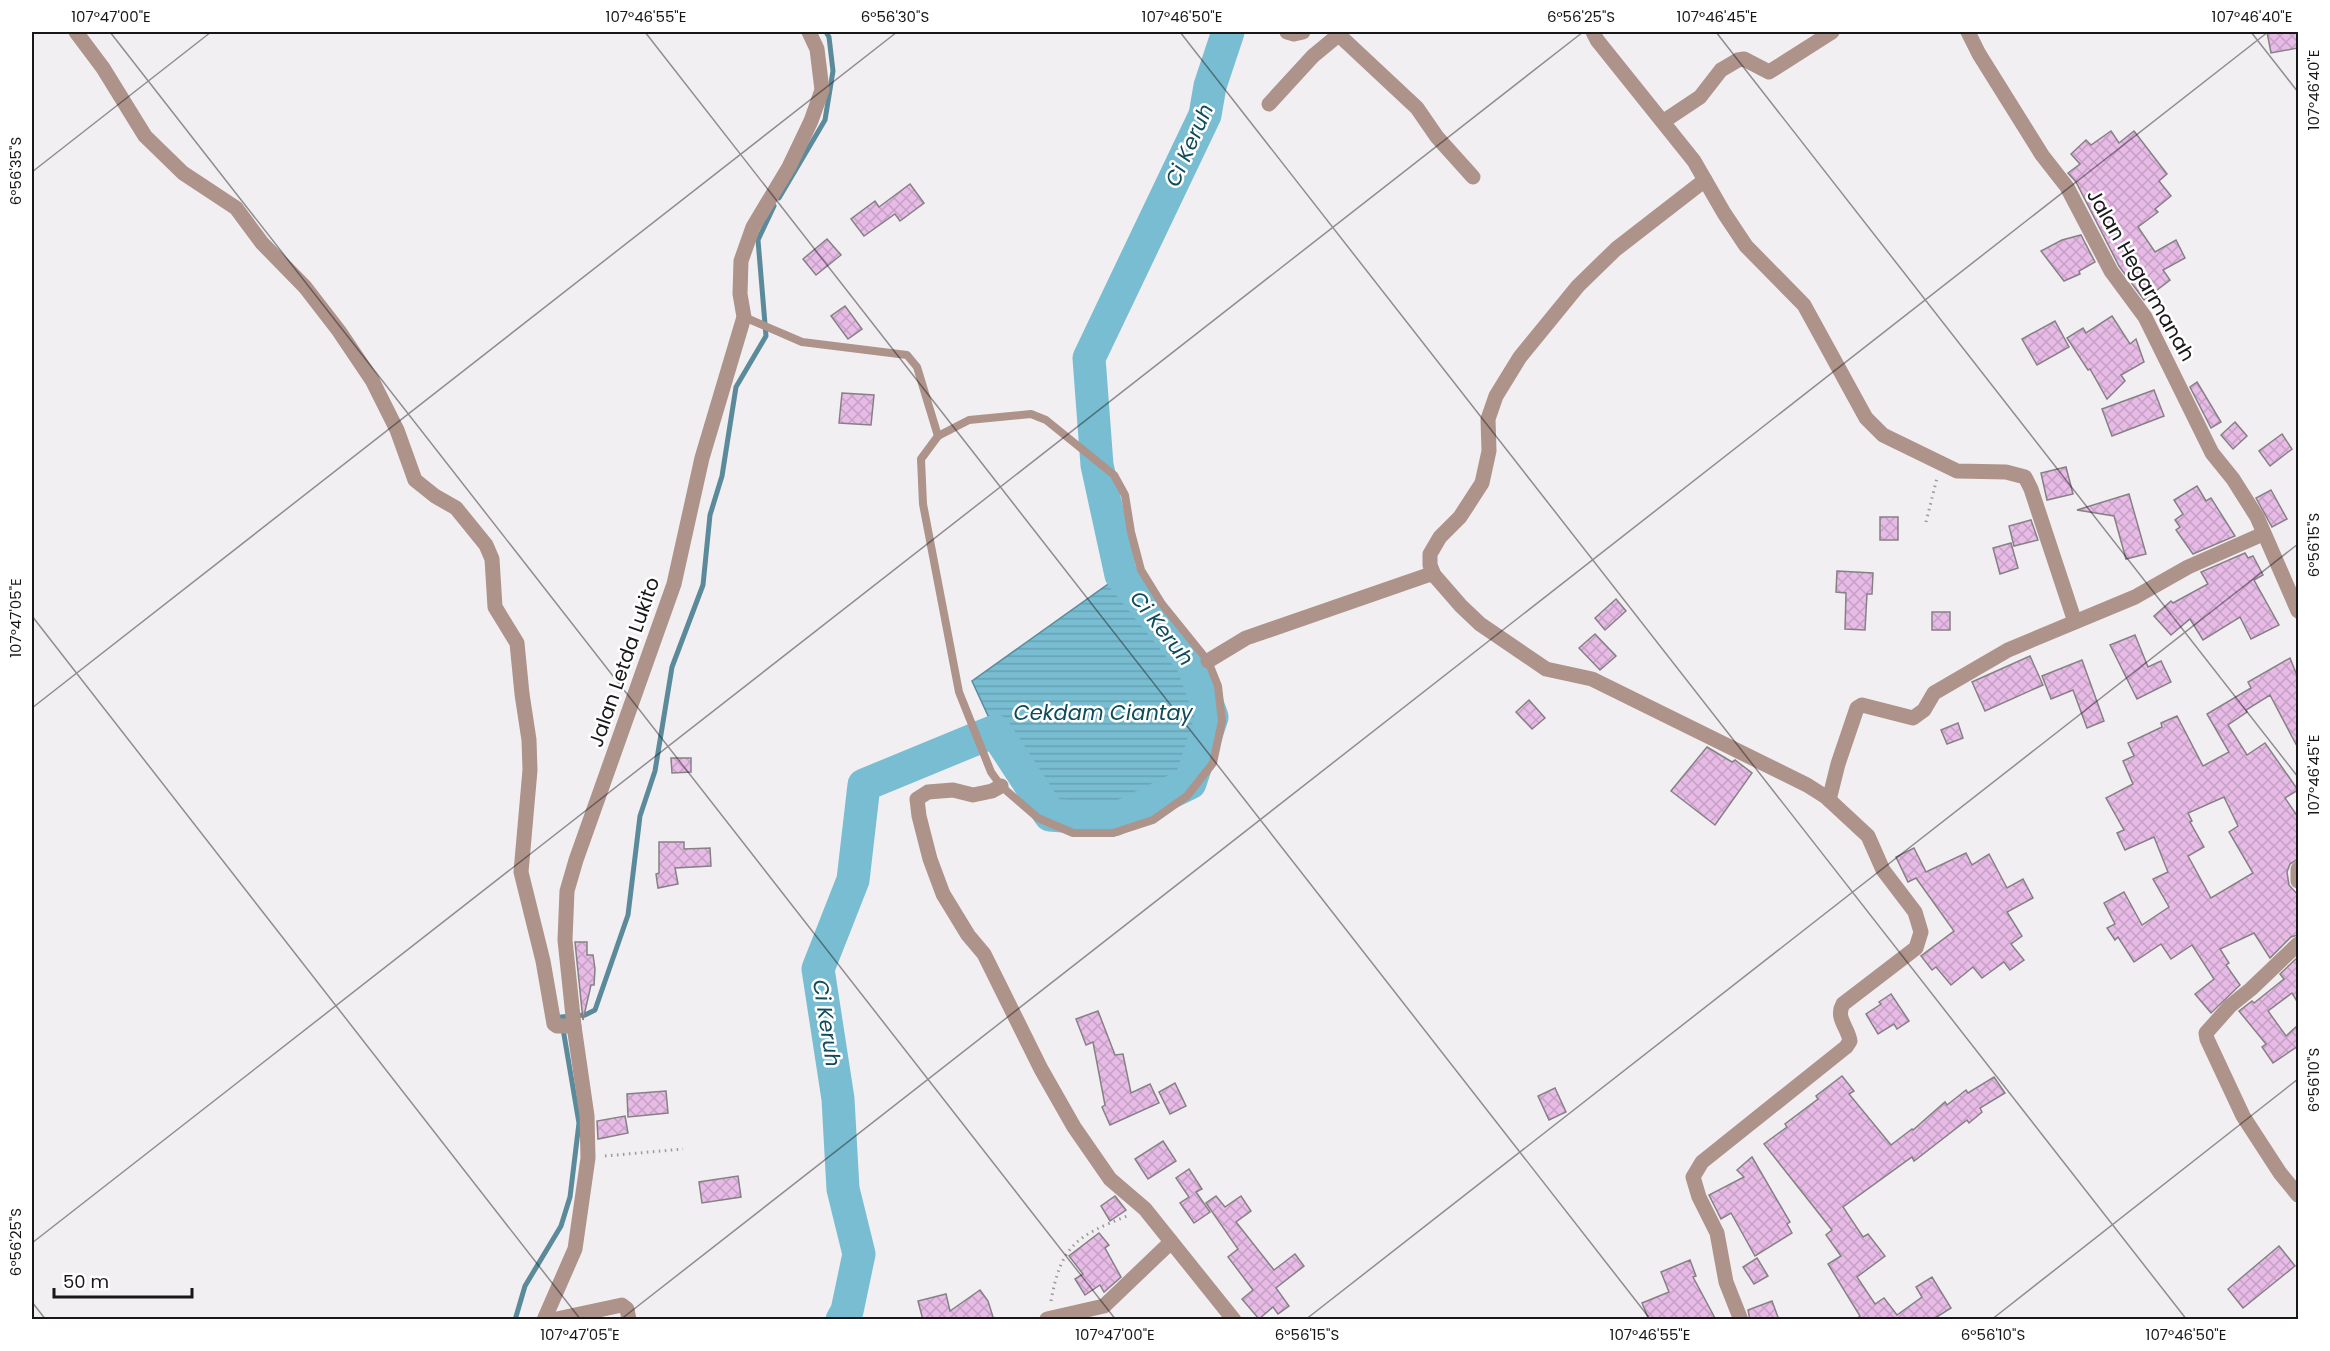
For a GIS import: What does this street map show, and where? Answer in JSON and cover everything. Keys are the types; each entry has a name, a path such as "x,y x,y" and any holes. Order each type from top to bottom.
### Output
{"street":[{"path":"76,32 103,68 146,136 183,173 236,208 262,243 305,287 339,331 372,380 397,430 415,480 435,496 456,508 486,545 492,559 495,607 517,644 530,740 530,770 521,872 543,961 552,1018 554,1024 569,1021"},
{"name":"Jalan Letda Lukito","path":"544,1320 575,1249 588,1158 587,1116 569,1021 565,940 567,891 674,584 702,458 748,319 740,294 741,261 753,226 789,167 812,121 822,90 817,50 809,32"},
{"path":"1287,32 1294,34 1303,32"},
{"path":"1593,32 1694,161 1746,246 1804,305 1866,418 1882,435 1957,471 2006,472 2025,477 2075,621"},
{"path":"1664,121 1700,97 1721,70 1738,60 1744,59 1769,72 1832,32"},
{"name":"Jalan Hegarmanah","path":"1968,32 1978,54 2042,155 2067,187 2111,271 2145,317 2212,453 2233,479 2257,517 2298,611"},
{"path":"1269,104 1313,56 1340,33 1417,108 1437,137 1473,177"},
{"path":"1705,180 1616,249 1578,286 1520,357 1496,396 1488,419 1489,451 1482,483 1460,517 1440,537 1430,554 1430,565 1434,575 1480,624 1546,669 1592,679 1807,785 1828,800 1868,836 1883,870 1916,912 1921,932 1916,948 1843,1004 1839,1016 1849,1034 1850,1041 1846,1047 1702,1162 1693,1178 1699,1197 1717,1233 1726,1282 1741,1320"},
{"path":"1828,800 1857,708 1862,705 1913,717 1924,710 1934,693 2008,650 2135,597 2188,567 2264,534"},
{"path":"1208,661 1246,638 1428,575 1434,575"},
{"path":"1001,786 973,795 953,790 928,792 917,799 919,816 935,875 955,916 984,954 1041,1069 1074,1127 1110,1179 1145,1209 1234,1320"},
{"path":"2298,869 2298,880"},
{"path":"2298,944 2230,1006 2206,1033 2207,1040 2243,1116 2280,1173 2298,1195"},
{"path":"1047,1318 1104,1306 1171,1242"},
{"path":"552,1320 622,1305 627,1309 628,1320"}],"lane":[{"path":"748,319 802,342 907,355 917,368 938,436"},
{"path":"1030,414 1046,420 1114,475 1125,495 1131,532 1141,570 1162,604 1208,661 1218,687 1222,721 1213,763 1187,796 1153,820 1113,833 1073,833 1038,818 1001,786 991,772 959,692 923,504 921,459 938,436 969,420 1030,414"}],"path":[{"path":"1926,522 1940,464"},
{"path":"588,1158 683,1149"},
{"path":"1047,1318 1055,1278 1077,1240 1096,1229 1145,1209"}],"water":[{"name":"Cekdam Ciantay","path":"1121,575 1142,589 1192,662 1212,717 1190,783 1114,820 1052,813 995,731 972,681"}],"building":[{"path":"2267,32 2298,32 2298,48 2271,53"},
{"path":"2111,131 2119,143 2134,131 2167,174 2159,181 2171,196 2155,209 2158,212 2138,227 2155,252 2176,240 2185,258 2163,270 2170,280 2144,300 2119,266 2076,182 2068,173 2080,164 2071,154 2086,140 2091,145"},
{"path":"910,184 924,203 900,221 895,214 864,236 851,219 875,201 879,207"},
{"path":"2081,235 2095,262 2079,271 2080,274 2064,281 2041,251 2062,240"},
{"path":"827,239 841,255 816,275 803,259"},
{"path":"845,306 862,329 848,339 831,316"},
{"path":"2112,316 2130,344 2136,339 2144,362 2121,375 2125,381 2107,399 2090,369 2088,370 2067,338 2083,328 2086,333"},
{"path":"2055,321 2069,347 2037,365 2022,339"},
{"path":"2197,382 2221,422 2211,428 2190,387"},
{"path":"2154,390 2164,416 2112,436 2102,409"},
{"path":"842,393 874,395 871,425 839,423"},
{"path":"2235,422 2247,436 2233,449 2221,435"},
{"path":"2282,434 2292,449 2270,466 2259,451"},
{"path":"2066,467 2073,494 2047,500 2041,473"},
{"path":"2197,486 2206,501 2211,498 2235,536 2193,554 2176,530 2180,527 2175,520 2183,514 2174,500"},
{"path":"2271,490 2287,519 2272,527 2256,498"},
{"path":"2129,494 2146,554 2126,559 2114,516 2077,510"},
{"path":"1880,517 1898,517 1898,540 1880,540"},
{"path":"2031,520 2038,540 2014,546 2009,526"},
{"path":"2011,543 2018,568 2000,574 1993,548"},
{"path":"2245,553 2248,558 2253,556 2263,575 2254,580 2279,625 2251,639 2240,617 2203,640 2190,619 2171,635 2154,616 2171,601 2173,603 2208,584 2201,572"},
{"path":"1837,571 1873,573 1872,594 1867,594 1865,630 1845,629 1846,593 1836,592"},
{"path":"1616,599 1626,611 1605,630 1595,618"},
{"path":"1932,612 1950,612 1950,630 1932,630"},
{"path":"1595,634 1616,656 1600,670 1579,648"},
{"path":"2135,635 2148,667 2161,661 2171,682 2137,699 2110,645"},
{"path":"2030,656 2043,685 1985,711 1972,682"},
{"path":"2290,658 2298,678 2298,748 2270,695 2228,725 2247,755 2265,743 2298,790 2285,798 2298,817 2298,859 2290,864 2287,872 2289,885 2298,895 2298,935 2291,937 2270,958 2254,933 2220,949 2229,963 2226,965 2240,985 2211,1013 2195,994 2214,979 2192,945 2171,959 2161,944 2134,962 2118,937 2115,940 2107,928 2115,924 2104,903 2124,892 2142,925 2169,907 2153,879 2168,872 2154,837 2125,850 2117,833 2124,830 2106,798 2133,784 2123,761 2134,756 2128,743 2162,727 2161,723 2177,716 2203,766 2229,752 2207,714 2251,688 2248,682","holes":["2224,797 2238,826 2229,832 2253,873 2211,898 2188,856 2204,847 2190,822 2192,821 2188,813"]},
{"path":"2082,660 2104,721 2087,728 2073,690 2051,699 2042,676"},
{"path":"1529,700 1545,718 1532,729 1516,712"},
{"path":"1958,723 1963,738 1947,744 1941,730"},
{"path":"1707,747 1732,762 1735,760 1752,773 1715,825 1671,791"},
{"path":"671,758 691,758 691,772 672,773"},
{"path":"659,842 684,842 684,849 710,848 711,866 675,868 678,884 658,888 656,874 659,873"},
{"path":"1914,848 1926,872 1966,853 1972,865 1989,854 2007,888 2023,879 2033,898 2007,912 2022,936 2011,944 2024,960 2010,970 2004,962 1982,978 1973,967 1951,985 1936,967 1932,970 1921,956 1954,931 1916,878 1908,882 1896,857"},
{"path":"575,942 587,942 587,955 593,955 595,969 594,985 591,985 583,1020"},
{"path":"2298,957 2298,1003 2292,993 2268,1011 2286,1036 2298,1025 2298,1046 2273,1063 2262,1047 2266,1044 2239,1011 2252,1001 2254,1003 2284,979 2280,974"},
{"path":"1891,994 1909,1021 1897,1029 1894,1024 1878,1034 1866,1014"},
{"path":"1098,1011 1115,1055 1123,1054 1131,1093 1150,1084 1159,1103 1110,1125 1102,1107 1105,1105 1093,1042 1086,1045 1076,1019"},
{"path":"1842,1076 1854,1091 1849,1094 1891,1145 1913,1130 1945,1102 1947,1105 1966,1090 1968,1093 1994,1077 2005,1093 1980,1108 1982,1112 1969,1123 1967,1120 1914,1161 1912,1157 1843,1207 1863,1237 1868,1234 1885,1256 1857,1277 1875,1304 1884,1298 1897,1315 1922,1297 1916,1287 1932,1277 1951,1308 1932,1320 1855,1320 1860,1316 1828,1264 1841,1256 1826,1235 1832,1230 1764,1144 1787,1127 1785,1124 1818,1099 1816,1096"},
{"path":"1175,1083 1186,1106 1170,1114 1159,1092"},
{"path":"1555,1088 1566,1112 1549,1120 1538,1096"},
{"path":"666,1091 668,1113 628,1117 627,1094"},
{"path":"625,1116 628,1133 598,1139 597,1121"},
{"path":"1163,1141 1176,1161 1148,1179 1135,1159"},
{"path":"1752,1157 1790,1222 1787,1224 1792,1233 1755,1256 1731,1213 1721,1219 1709,1195 1744,1177 1737,1170"},
{"path":"1189,1169 1202,1189 1196,1192 1210,1212 1194,1223 1180,1203 1189,1197 1176,1178"},
{"path":"738,1176 741,1197 702,1203 699,1182"},
{"path":"1115,1196 1126,1210 1110,1221 1101,1206"},
{"path":"1216,1196 1225,1207 1241,1196 1251,1211 1236,1222 1274,1270 1295,1254 1304,1266 1276,1288 1289,1306 1278,1314 1273,1307 1259,1319 1242,1299 1253,1290 1228,1257 1238,1249 1206,1203"},
{"path":"1099,1233 1109,1245 1105,1248 1121,1277 1104,1292 1100,1285 1085,1295 1075,1279 1083,1274 1069,1256"},
{"path":"2279,1246 2295,1266 2243,1308 2228,1289"},
{"path":"1757,1258 1768,1276 1754,1284 1743,1267"},
{"path":"1690,1260 1696,1276 1693,1277 1716,1320 1649,1320 1642,1303 1669,1292 1661,1272"},
{"path":"980,1290 988,1301 994,1320 923,1320 918,1301 946,1294 950,1311"},
{"path":"1772,1301 1779,1320 1750,1320 1748,1310"}],"waterway":[{"path":"779,198 825,120 833,71 829,37 826,32"},
{"name":"Ci Keruh","path":"842,1320 847,1311 859,1254 843,1189 838,1099 818,969 853,880 864,785 995,731 1050,815 1114,820 1190,783 1212,717 1192,662 1121,575 1097,465 1089,358 1205,115 1210,86 1228,32"},
{"path":"515,1320 525,1286 561,1226 570,1197 579,1123 561,1017 585,1015 595,1010 628,915 640,816 655,771 672,667 703,585 710,515 722,476 736,387 766,336 758,240 774,206"}]}
